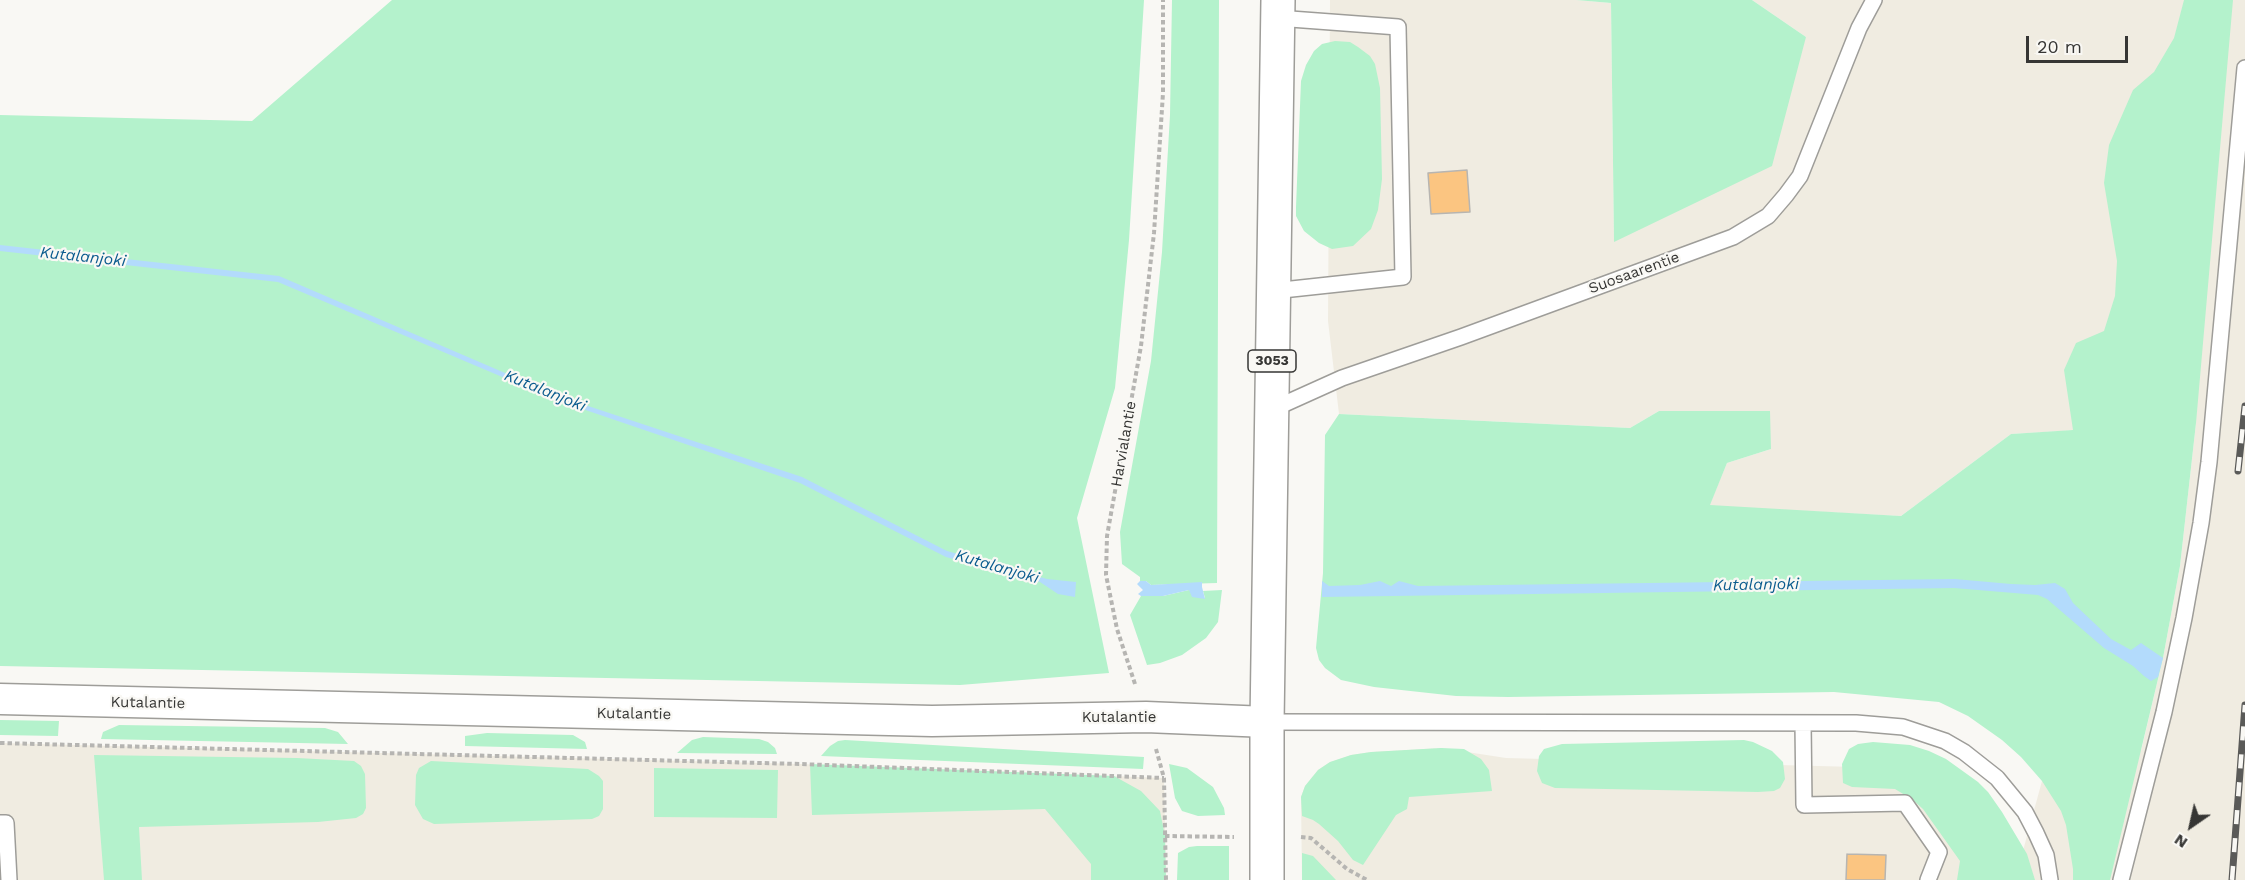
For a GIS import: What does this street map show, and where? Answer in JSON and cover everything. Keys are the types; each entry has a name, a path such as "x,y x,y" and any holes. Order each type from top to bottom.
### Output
{"main road":[{"name":"3053","path":"1268,880 1267,722 1277,9"}],"street":[{"name":"Kutalantie","path":"0,699 932,721 1146,717 1267,722"}],"lane":[{"name":"Suosaarentie","path":"1271,410 1342,378 1733,237 1768,216 1800,176 1859,28 1874,0"},
{"path":"1273,291 1403,277 1398,27 1277,9"},
{"path":"2121,880 2164,712 2201,523 2209,462 2245,68"},
{"path":"1267,722 1803,723 1903,727 1945,741 1964,752 1997,778 2025,812 2046,855 2050,880"},
{"path":"1803,723 1804,805 1905,803 1939,852 1928,880"},
{"path":"0,823 6,823 9,880"}],"path":[{"name":"Harvialantie","path":"1163,0 1163,93 1154,233 1141,346 1107,536 1106,575 1117,628 1164,778 1166,880"},
{"path":"0,744 776,763 1164,778"},
{"path":"1165,836 1311,838 1347,869 1367,880"}],"shaded area":[{"path":"1330,0 1576,0 1611,3 1614,241 1806,37 1752,0 2245,0 2245,880 2015,880 2042,781 2141,751 2163,658 2180,566 2196,423 2011,434 1901,516 1709,506 1727,463 1771,449 1659,411 1630,428 1339,414 1328,321"},
{"path":"0,743 800,764 1164,778 1166,880 0,880"},
{"path":"1441,748 1506,758 1935,769 1970,880 1302,880 1301,797 1305,786 1318,770 1330,762 1351,755"}],"green space":[{"path":"392,0 1144,0 1129,240 1115,388 1077,518 1109,673 960,685 0,666 0,115 252,121"},
{"path":"1172,0 1219,0 1217,583 1151,585 1146,581 1140,581 1140,577 1122,564 1120,532 1151,361 1162,252 1170,115"},
{"path":"1576,0 1752,0 1806,37 1772,166 1614,242 1611,3"},
{"path":"2184,0 2233,0 2196,423 2180,566 2163,658 2110,880 2073,880 2066,825 2061,811 2042,781 2002,740 1968,716 1939,702 1834,692 1456,696 1374,687 1341,680 1325,668 1319,660 1316,648 1323,573 1325,435 1339,414 1630,428 1659,411 1770,411 1771,449 1727,463 1710,505 1901,516 2011,434 2073,430 2064,370 2076,343 2104,331 2115,296 2117,261 2104,183 2109,145 2133,90 2154,72 2174,38"},
{"path":"1335,41 1350,42 1370,56 1375,64 1380,88 1382,179 1378,210 1371,229 1353,246 1332,249 1319,243 1304,231 1296,216 1296,207 1301,81 1314,51 1322,44"},
{"path":"1189,590 1205,598 1203,591 1222,590 1218,622 1206,638 1182,655 1147,665 1130,615 1141,596 1163,596"},
{"path":"0,720 59,721 58,736 0,735"},
{"path":"119,725 325,728 338,732 348,744 101,739 103,732"},
{"path":"487,733 573,735 585,742 587,749 465,746 465,736"},
{"path":"703,737 759,739 768,742 775,748 777,754 677,753 692,740"},
{"path":"845,740 1144,757 1143,769 821,756 830,746"},
{"path":"1744,740 1772,751 1783,762 1785,779 1780,788 1774,791 1758,792 1555,788 1542,783 1537,771 1539,756 1544,749 1562,744"},
{"path":"1873,742 1910,745 1929,751 1946,759 1978,782 2002,812 2027,854 2035,880 1957,880 1960,861 1923,809 1913,800 1895,789 1852,787 1843,783 1842,764 1849,749 1858,744"},
{"path":"1464,749 1481,759 1489,770 1492,791 1409,797 1407,809 1396,815 1363,865 1353,860 1338,841 1319,824 1302,816 1301,797 1305,786 1318,770 1330,762 1351,755 1371,752"},
{"path":"94,755 354,761 361,766 365,774 366,808 363,814 356,818 318,822 139,827 142,880 104,880"},
{"path":"431,761 588,769 603,781 603,809 599,816 592,819 434,824 423,819 415,805 416,775 419,768"},
{"path":"810,764 1114,776 1141,791 1160,811 1165,836 1166,880 1091,880 1091,864 1045,809 812,815"},
{"path":"1169,764 1187,768 1213,787 1224,808 1225,815 1198,816 1182,811 1175,798"},
{"path":"654,768 778,770 777,818 654,817"},
{"path":"1229,846 1229,880 1177,880 1178,853 1189,847"},
{"path":"1302,853 1313,856 1336,880 1302,880"}],"water":[{"name":"Kutalanjoki","path":"0,245 279,276 561,397 802,477 947,551 1047,579 1076,582 1075,597 1058,594 1040,582 946,557 800,483 559,401 278,282 0,251"},
{"name":"Kutalanjoki","path":"1955,579 2035,585 2055,583 2065,589 2073,603 2111,639 2131,650 2141,643 2163,658 2158,677 2151,681 2133,666 2104,648 2047,599 2038,595 1954,588 1322,597 1322,581 1329,586 1360,585 1380,581 1391,586 1399,581 1418,586"},
{"path":"1140,581 1146,581 1151,585 1202,582 1205,599 1192,597 1189,590 1163,596 1141,596 1138,594 1143,590 1137,584"}],"building":[{"path":"1467,170 1470,212 1431,214 1428,173"},
{"path":"1847,854 1886,855 1885,880 1846,880"}],"railway":[{"path":"2238,471 2245,406"},
{"path":"2232,880 2245,705"}]}
